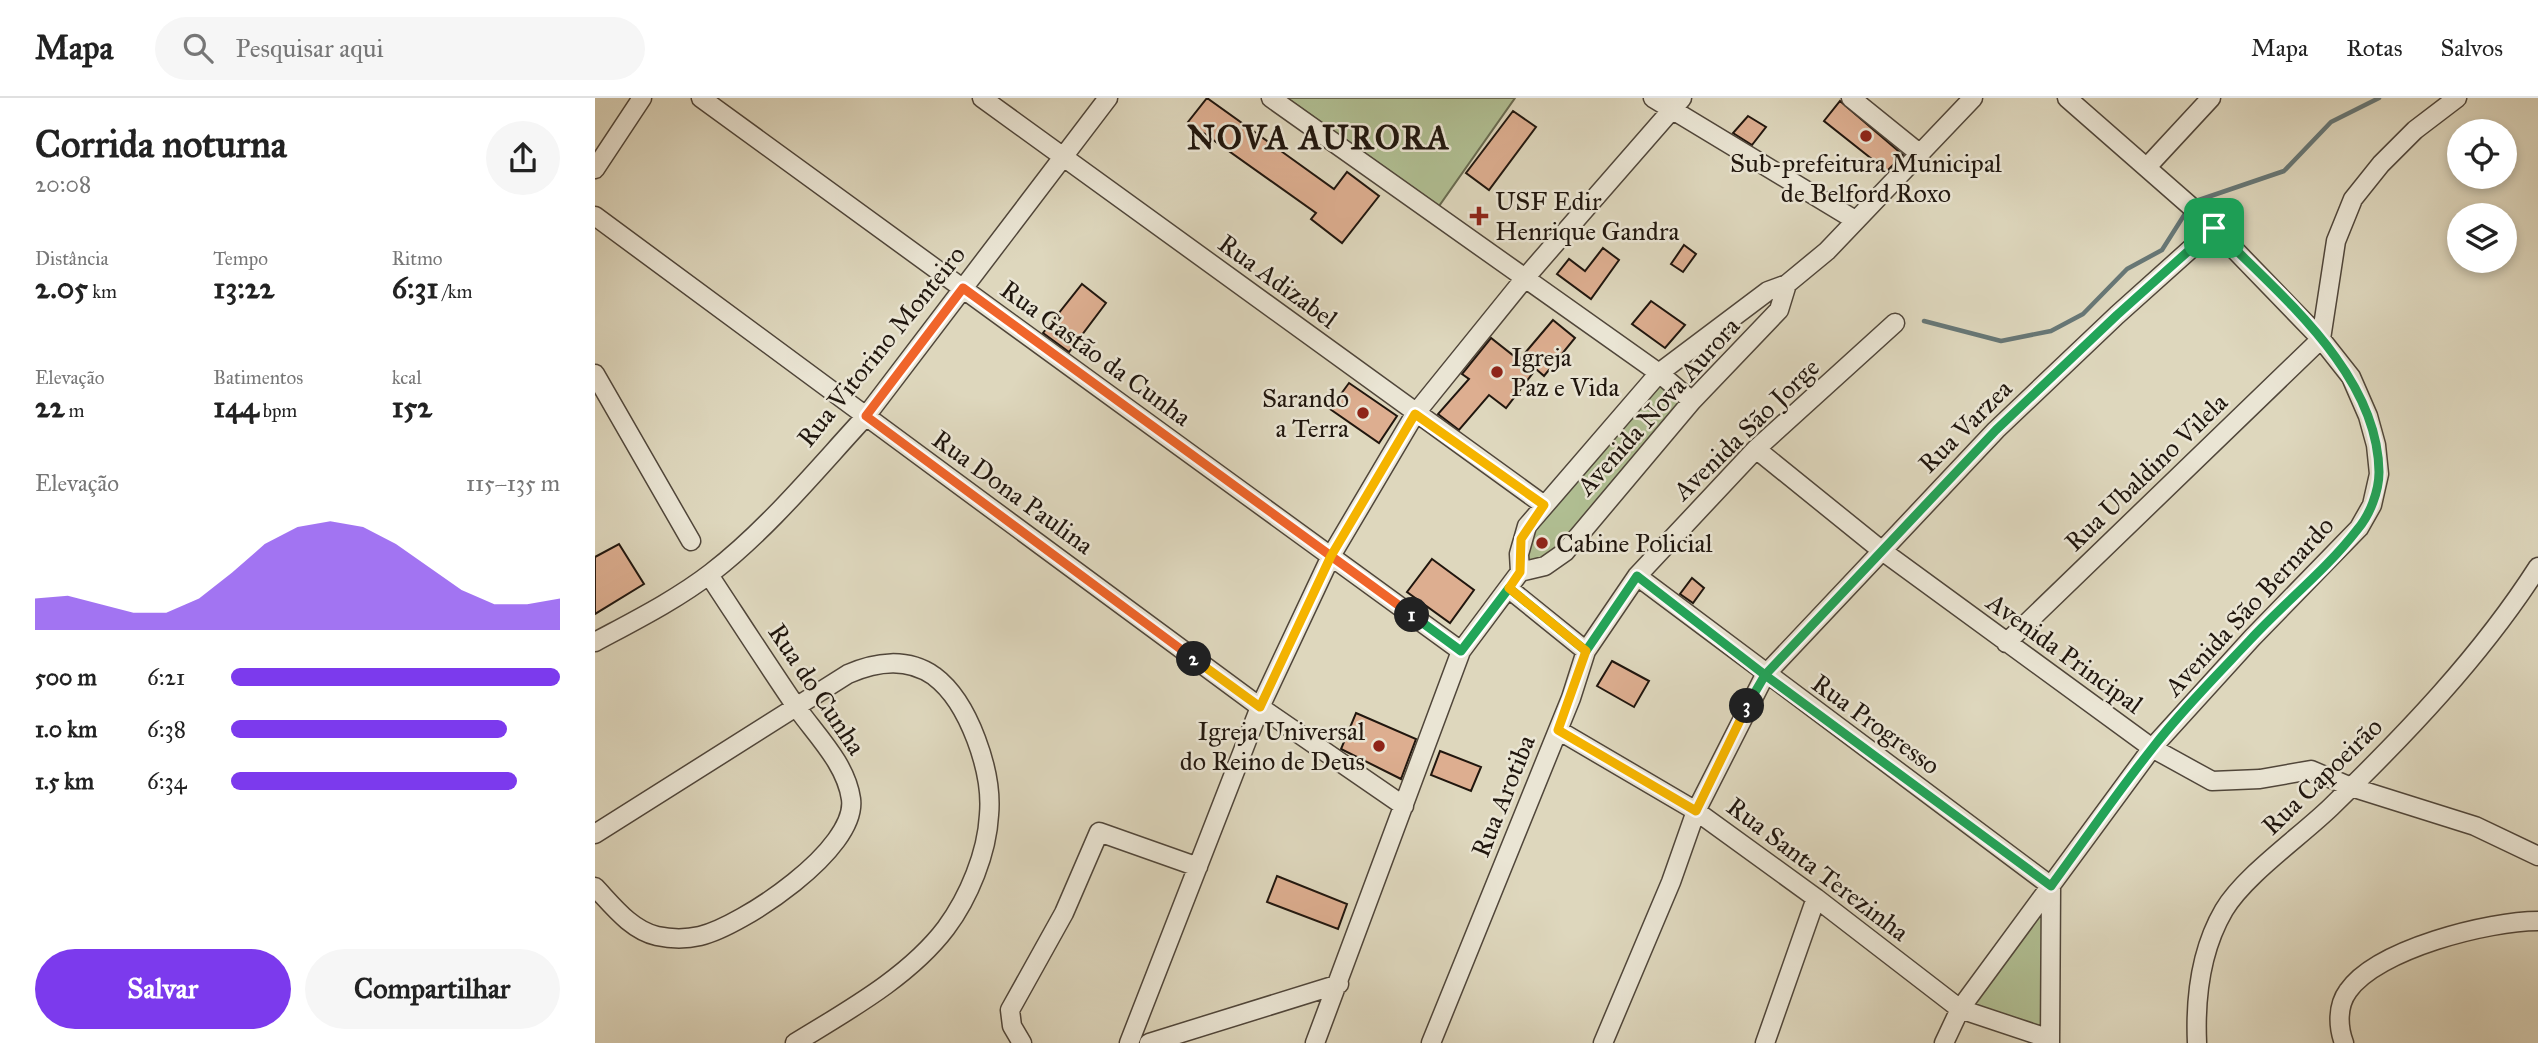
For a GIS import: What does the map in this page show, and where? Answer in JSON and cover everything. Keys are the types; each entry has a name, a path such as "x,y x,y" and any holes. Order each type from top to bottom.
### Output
{"street":[{"path":"595,169 642,98"},
{"name":"Rua Gastão da Cunha","path":"701,98 1461,651"},
{"name":"Rua Adizabel","path":"982,98 1544,505"},
{"name":"Rua Vitorino Monteiro","path":"595,642 709,575 769,518 866,416 1108,98"},
{"path":"1272,98 1658,373 1692,401"},
{"path":"1653,98 1677,105 1855,220"},
{"path":"1850,98 1919,153"},
{"name":"Avenida Nova Aurora","path":"1787,284 1780,310 1692,401 1565,552 1545,566 1520,572 1521,539 1544,505 1658,373 1768,290 1787,284 1827,251 1973,98"},
{"name":"Avenida São Bernardo","path":"1944,1043 1960,1009 2152,748 2252,638 2359,528 2372,505 2379,474 2376,445 2368,416 2351,377 2321,339 2209,223 2067,98"},
{"path":"2147,167 2211,98"},
{"path":"2321,339 2336,241 2353,199 2381,164 2415,130 2457,98"},
{"path":"1129,1043 1260,707 1331,556 1415,414 1525,278 1677,105"},
{"name":"Rua Dona Paulina","path":"595,216 1260,707 1404,806"},
{"name":"Rua Varzea","path":"1604,1043 1671,882 1696,811 1765,675 1996,430 2209,223"},
{"name":"Avenida São Jorge","path":"1637,576 1756,449 1895,323"},
{"name":"Rua Ubaldino Vilela","path":"2006,643 2321,339"},
{"path":"595,374 691,541"},
{"name":"Avenida Principal","path":"1756,449 1881,550 2006,643 2152,748 2212,781 2260,779 2311,770 2351,787 2475,826 2538,856"},
{"name":"Rua Capoeirão","path":"2197,1043 2196,1015 2202,959 2224,909 2420,717 2509,613 2538,567"},
{"path":"1315,1043 1461,651 1520,572"},
{"name":"Rua do Cunha","path":"595,887 637,927 657,936 701,936 762,905 831,850 847,822 852,802 838,764 709,575"},
{"name":"Rua Arotiba","path":"1431,1043 1558,730 1586,651 1637,576"},
{"name":"Rua Progresso","path":"1637,576 1765,675 2051,886"},
{"path":"1509,588 1586,651"},
{"path":"595,834 798,709 848,674 871,664 891,663 917,668 934,676 950,693 979,744 988,785 990,814 983,851 972,882 947,927 918,959 795,1043"},
{"name":"Rua Santa Terezinha","path":"1558,730 1696,811 1816,898 1960,1009 2050,1041"},
{"path":"1022,1043 1012,1026 1010,1010 1065,913 1099,832 1198,867"},
{"path":"2050,1041 2051,886"},
{"path":"1765,1043 1816,898"},
{"path":"2344,1043 2339,1029 2340,1012 2347,992 2364,975 2403,954 2455,934 2510,921 2538,921"},
{"path":"1149,1043 1339,984"}],"green space":[{"path":"1287,98 1515,98 1439,206"},
{"path":"1659,373 1692,401 1575,541 1520,572 1521,539"},
{"path":"2051,886 2050,1039 1960,1009"}],"building":[{"path":"1207,98 1334,189 1347,172 1379,196 1342,243 1311,219 1316,213 1188,122"},
{"name":"Sub-prefeitura Municipal de Belford Roxo","path":"1840,101 1903,155 1887,171 1824,121"},
{"path":"1513,111 1536,127 1489,190 1466,173"},
{"path":"1748,116 1766,127 1752,145 1733,133"},
{"path":"1684,245 1696,254 1683,272 1671,264"},
{"path":"1603,248 1619,260 1591,299 1557,274 1569,259 1585,271"},
{"path":"1082,284 1106,303 1069,352 1043,333"},
{"path":"1651,301 1685,325 1665,348 1632,324"},
{"path":"1553,320 1575,338 1544,376 1536,369 1506,408 1489,395 1459,430 1438,414 1469,379 1462,374 1491,338 1519,360"},
{"name":"Sarando a Terra","path":"1349,383 1397,416 1379,443 1330,409"},
{"path":"619,544 644,584 595,614 595,557"},
{"path":"1432,559 1474,590 1450,623 1407,592"},
{"path":"1692,578 1704,588 1693,603 1680,594"},
{"path":"1612,661 1649,681 1634,707 1597,686"},
{"name":"Igreja Universal do Reino de Deus","path":"1356,713 1416,739 1401,779 1341,749"},
{"path":"1440,751 1481,767 1471,791 1431,775"},
{"path":"1277,876 1347,904 1338,929 1267,902"}],"waterway":[{"path":"2193,202 2284,171 2331,122 2379,98"},
{"path":"1924,321 2001,341 2051,331 2083,314 2127,269 2162,250 2188,209"}],"place":[{"name":"Sub-prefeitura Municipal de Belford Roxo","path":"1866,136"},
{"name":"USF Edir Henrique Gandra","path":"1479,216"},
{"name":"Igreja Paz e Vida","path":"1497,372"},
{"name":"Sarando a Terra","path":"1363,413"},
{"name":"Cabine Policial","path":"1542,543"},
{"name":"Igreja Universal do Reino de Deus","path":"1379,746"}],"district":[{"name":"NOVA AURORA","path":"1319,138"}],"route":[{"path":"2214,228 2117,315 1996,430 1765,675 1637,576 1586,651 1509,588 1461,651 1331,556 963,288 866,416 1260,707 1331,556 1415,414 1544,505 1527,526 1521,539 1520,572 1509,588 1586,651 1558,730 1696,811 1765,675 2051,886 2152,748 2252,638 2332,558 2359,528 2372,505 2379,474 2376,445 2368,416 2351,377 2321,339 2214,228"}]}
